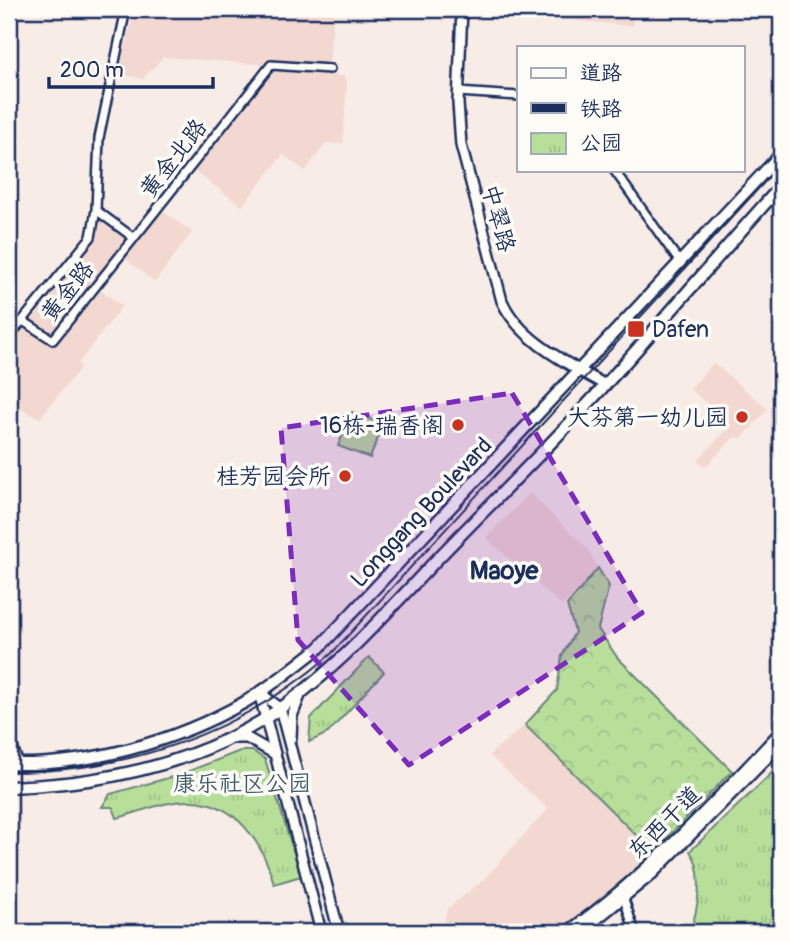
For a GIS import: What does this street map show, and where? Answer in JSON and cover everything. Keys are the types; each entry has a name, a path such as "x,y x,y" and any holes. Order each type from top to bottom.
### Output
{"highway":[{"name":"Longgang Boulevard","path":"14,764 99,755 142,745 205,721 259,692 319,648 781,154"},
{"name":"Longgang Boulevard","path":"9,787 60,786 107,779 191,755 265,719 301,693 350,650 605,385 781,186"}],"main road":[{"name":"中翠路","path":"462,9 458,92 461,145 502,301 509,317 525,333 605,385"},
{"path":"259,692 279,708 339,932"},
{"path":"259,692 321,932"},
{"path":"290,747 292,716 301,693"},
{"name":"东西干道","path":"567,932 622,894 781,731"},
{"path":"225,739 247,738 275,755"},
{"name":"东西干道","path":"581,932 781,744"},
{"path":"297,839 314,834"}],"street":[{"path":"9,337 91,237 96,210 99,138 126,9"},
{"name":"黄金北路","path":"134,238 271,65 330,69"},
{"path":"458,92 517,96"},
{"path":"615,172 679,261"},
{"path":"96,210 134,238"},
{"name":"黄金路","path":"23,321 53,340 134,238"},
{"path":"9,736 14,764"},
{"path":"622,894 635,932"}],"highlighted area":[{"path":"512,393 642,613 409,765 298,640 281,428"}],"shaded area":[{"path":"135,9 334,9 329,64 273,61 269,65 163,57 143,79 118,73"},
{"path":"482,9 629,9 634,26 482,12"},
{"path":"274,68 343,76 347,83 343,144 326,143 305,171 283,155 242,206 192,169"},
{"path":"157,207 192,232 155,282 119,254 94,285 122,306 78,364 81,367 40,418 21,409 9,439 9,345 24,325 27,327 94,238 99,215 130,239"},
{"name":"大芬第一幼儿园","path":"713,363 768,409 742,438 734,437 705,467 698,460 731,425 690,389"},
{"path":"530,493 588,549 598,568 562,606 486,538"},
{"path":"525,725 653,852 583,914 553,932 441,932 448,908 482,881 548,809 489,755"}],"green space":[{"path":"352,412 383,424 370,458 338,446"},
{"path":"598,568 609,586 598,629 617,657 732,771 653,852 525,725 557,690 562,656 575,632 567,605"},
{"path":"369,657 384,672 328,733 309,742 311,718"},
{"name":"康乐社区公园","path":"240,751 252,751 265,759 301,876 274,884 263,854 246,828 235,817 207,803 173,802 117,818 113,807 102,807 110,794 179,775"},
{"path":"774,771 781,778 781,932 690,932 699,880 695,859 690,851"}],"railway":[{"path":"9,772 97,765 181,743 259,706 296,682 331,654 781,164"}],"place":[{"name":"Dafen","path":"636,329"},
{"name":"大芬第一幼儿园","path":"742,417"},
{"name":"16栋-瑞香阁","path":"458,425"},
{"name":"桂芳园会所","path":"345,476"}],"district":[{"name":"Maoye","path":"504,570"}]}
